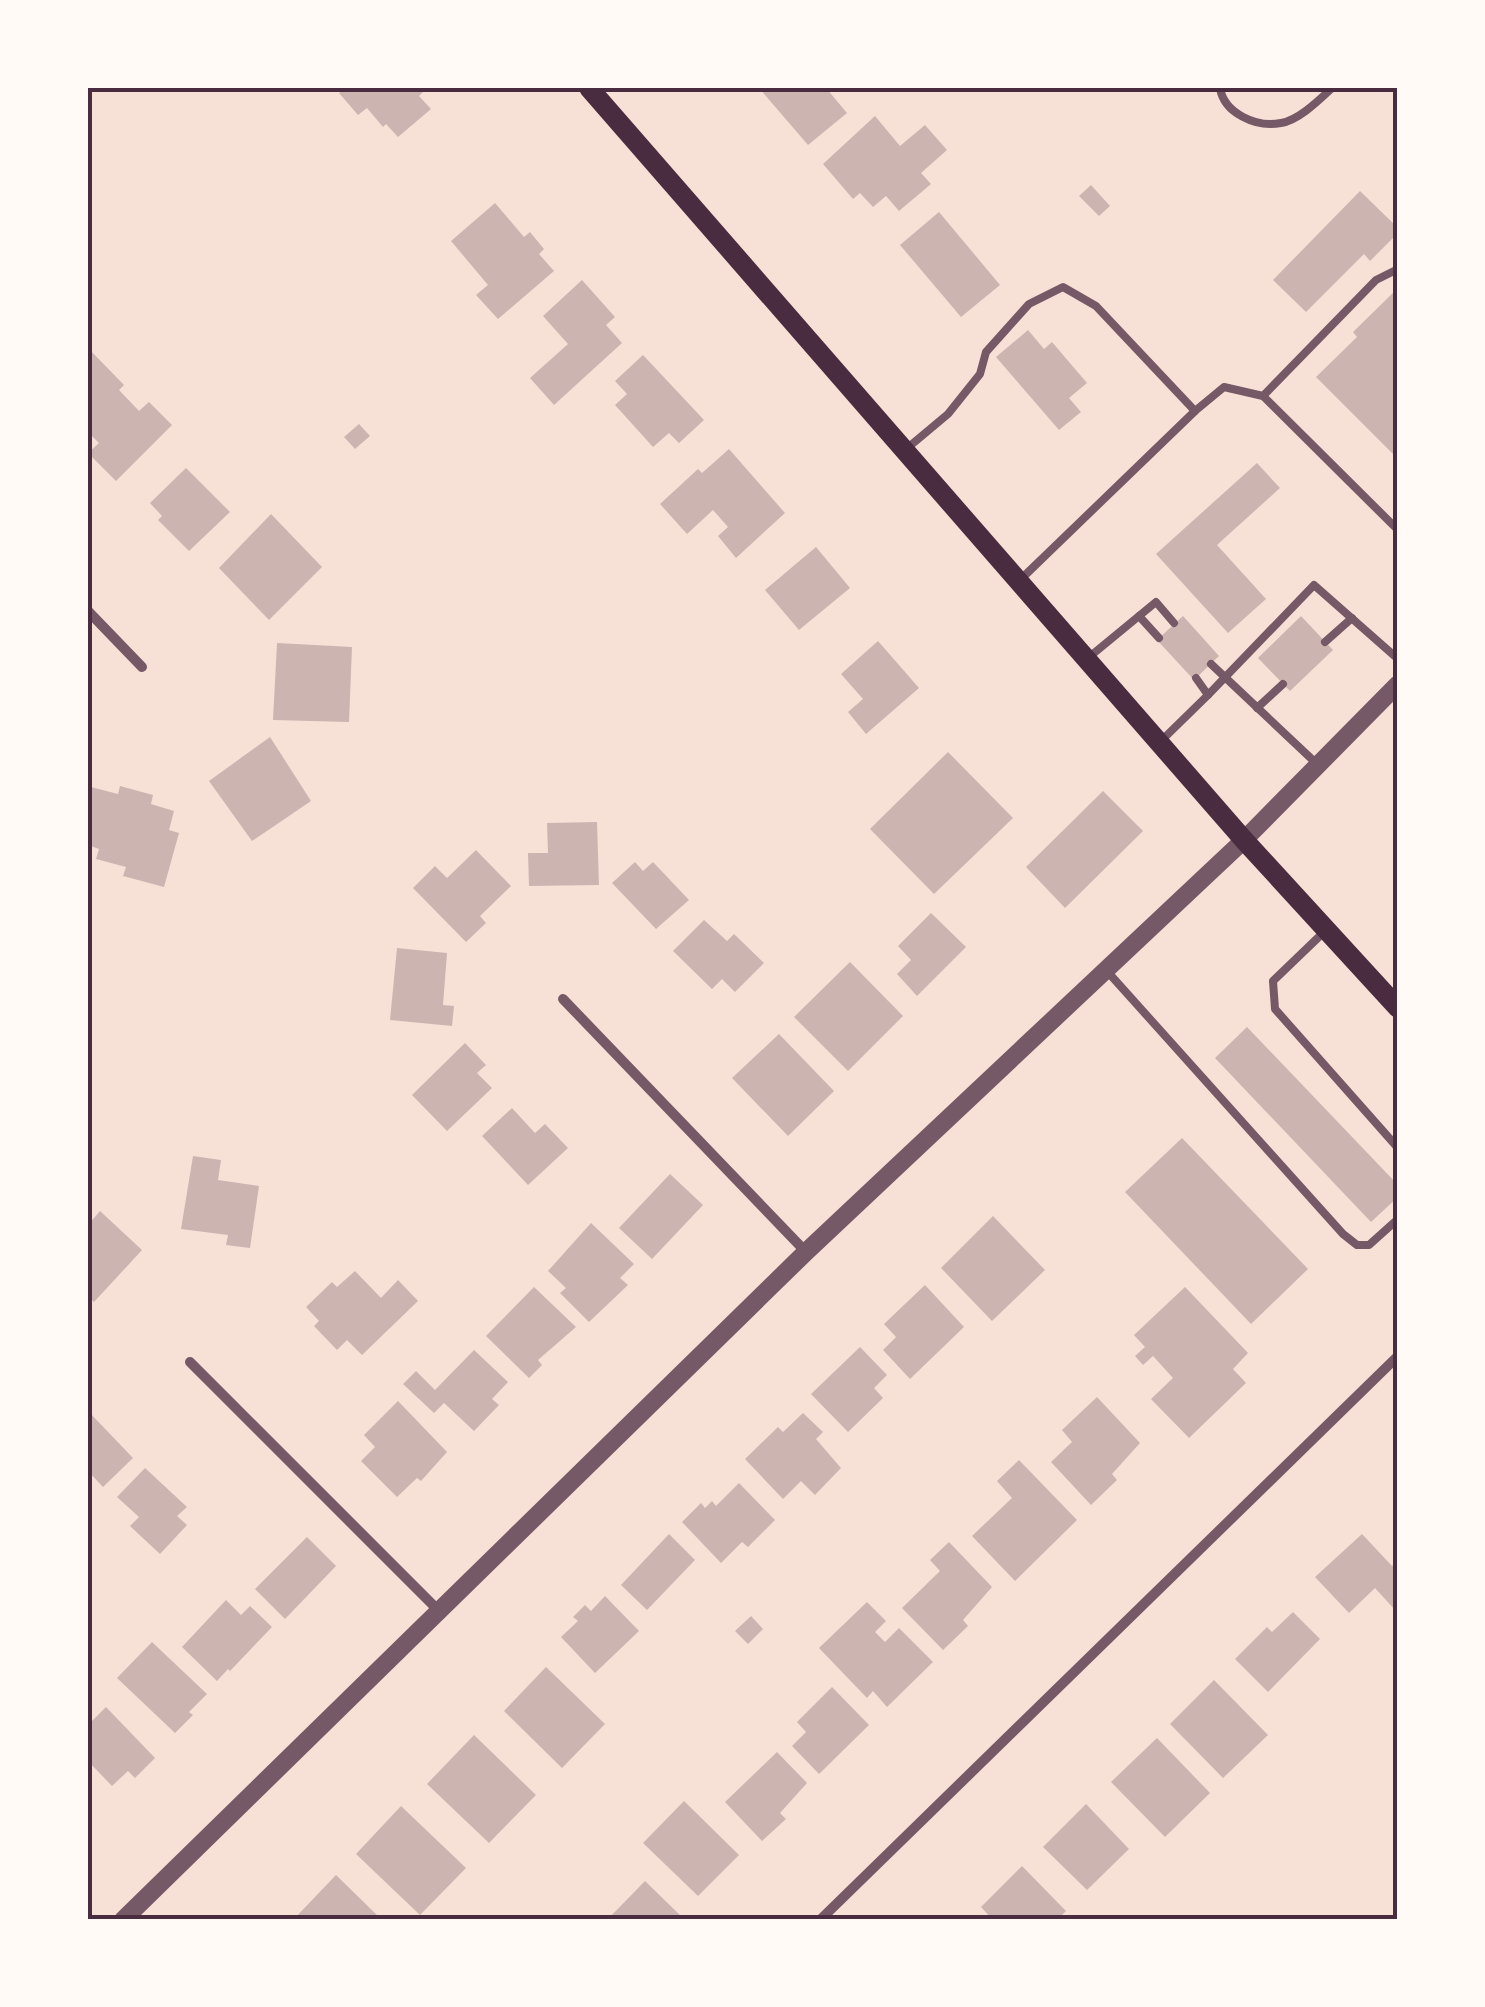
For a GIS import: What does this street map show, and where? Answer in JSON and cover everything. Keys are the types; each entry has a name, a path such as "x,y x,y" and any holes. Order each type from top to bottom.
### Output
{"main road":[{"path":"589,88 1244,840 1398,1008"}],"street":[{"path":"88,612 142,667"},
{"path":"123,1920 806,1252 1244,840 1398,684"},
{"path":"563,999 806,1252"},
{"path":"820,1920 1398,1356"},
{"path":"190,1362 438,1610"}],"lane":[{"path":"1220,88 1222,101 1242,118 1280,124 1316,104 1332,88"},
{"path":"1263,396 1376,280 1398,269"},
{"path":"904,451 948,414 980,374 986,352 1030,304 1063,287 1096,306 1195,411"},
{"path":"1018,582 1224,387 1263,396 1398,530"},
{"path":"1160,742 1314,585 1398,658"},
{"path":"1086,659 1156,602 1174,624"},
{"path":"1138,616 1159,638"},
{"path":"1326,642 1352,618"},
{"path":"1211,664 1318,766"},
{"path":"1196,678 1208,695"},
{"path":"1256,708 1283,684"},
{"path":"1326,930 1274,981 1275,1010 1398,1148"},
{"path":"1106,970 1343,1234 1357,1245 1370,1244 1398,1219"}],"building":[{"path":"345,88 419,88 423,92 419,96 431,109 398,137 367,108 358,115 339,93"},
{"path":"759,88 826,88 847,113 808,145"},
{"path":"875,116 900,146 925,125 947,150 921,173 931,184 899,211 886,196 873,207 860,193 853,199 823,164"},
{"path":"1091,185 1110,206 1099,216 1079,196"},
{"path":"1360,191 1398,228 1398,233 1370,261 1364,254 1306,312 1273,280"},
{"path":"495,203 524,237 530,232 544,249 539,254 554,271 498,319 476,295 488,285 451,241"},
{"path":"939,212 1000,285 961,317 900,245"},
{"path":"582,280 615,317 606,325 622,343 554,405 530,378 568,344 543,316"},
{"path":"1398,288 1398,459 1316,377 1357,337 1353,332"},
{"path":"1028,330 1044,349 1052,342 1087,383 1069,398 1081,412 1059,430 996,357"},
{"path":"88,348 124,385 119,390 139,411 149,402 172,425 116,481 88,453 99,443 88,432"},
{"path":"643,355 704,420 679,443 669,433 653,447 615,405 627,394 615,381"},
{"path":"359,424 370,436 355,449 344,437"},
{"path":"729,449 785,513 736,558 718,536 728,527 713,510 687,534 660,504 698,469 702,473"},
{"path":"1257,463 1280,488 1217,545 1266,599 1228,633 1156,554"},
{"path":"186,468 230,512 189,551 158,520 162,516 150,503"},
{"path":"271,514 322,567 269,620 219,568"},
{"path":"816,547 850,588 799,630 765,590"},
{"path":"1183,616 1219,656 1194,680 1157,640"},
{"path":"1301,616 1333,650 1290,691 1258,658"},
{"path":"878,641 919,688 866,734 848,712 863,699 841,674"},
{"path":"277,643 352,647 349,722 273,720"},
{"path":"270,737 311,801 252,841 209,781"},
{"path":"948,752 1013,818 934,894 870,829"},
{"path":"120,786 153,795 151,804 174,811 169,830 179,833 164,887 123,876 126,867 96,859 99,849 88,845 91,787 118,794"},
{"path":"1103,791 1143,831 1065,908 1026,867"},
{"path":"597,822 599,885 529,886 528,853 548,853 547,823"},
{"path":"476,850 511,886 480,916 486,923 466,942 413,888 435,866 447,878"},
{"path":"635,862 643,871 653,862 689,900 656,929 612,883"},
{"path":"931,913 966,947 917,996 897,974 911,960 898,946"},
{"path":"704,920 727,941 734,934 764,963 735,992 722,979 712,989 673,951"},
{"path":"397,948 447,953 443,1005 454,1006 452,1026 390,1020"},
{"path":"850,962 903,1016 848,1071 794,1017"},
{"path":"1247,1027 1398,1185 1398,1197 1371,1222 1215,1058"},
{"path":"779,1034 834,1091 788,1136 732,1078"},
{"path":"465,1043 486,1065 477,1073 492,1088 447,1131 412,1095"},
{"path":"512,1108 535,1133 545,1124 568,1148 528,1185 482,1136"},
{"path":"1182,1138 1308,1269 1251,1324 1125,1192"},
{"path":"193,1156 221,1160 218,1180 259,1186 250,1248 226,1245 228,1235 181,1229"},
{"path":"670,1174 703,1205 652,1259 619,1228"},
{"path":"100,1211 142,1250 94,1302 88,1296 88,1225"},
{"path":"993,1216 1045,1270 992,1321 941,1268"},
{"path":"591,1223 634,1264 620,1278 628,1285 589,1322 560,1293 566,1288 548,1271"},
{"path":"355,1271 381,1298 398,1280 418,1301 362,1355 347,1340 337,1350 314,1326 319,1321 306,1307 332,1282 337,1287"},
{"path":"925,1285 964,1327 910,1379 883,1350 896,1337 884,1324"},
{"path":"534,1287 576,1327 538,1360 542,1365 529,1378 486,1336"},
{"path":"1185,1287 1248,1353 1233,1369 1246,1383 1189,1438 1151,1399 1173,1378 1153,1356 1143,1365 1135,1356 1145,1347 1134,1335"},
{"path":"860,1347 887,1375 874,1388 883,1398 848,1432 811,1394"},
{"path":"474,1350 508,1382 492,1399 499,1405 474,1431 444,1403 434,1413 403,1384 416,1371 435,1390"},
{"path":"1097,1397 1140,1443 1112,1474 1117,1480 1091,1505 1051,1462 1072,1442 1062,1430"},
{"path":"398,1401 447,1452 421,1481 417,1478 397,1497 361,1461 375,1447 364,1435"},
{"path":"88,1411 133,1458 103,1487 88,1471"},
{"path":"803,1413 823,1432 816,1439 841,1468 815,1495 801,1481 783,1499 745,1459 778,1427 783,1432"},
{"path":"1019,1460 1077,1520 1015,1581 972,1536 1012,1498 997,1481"},
{"path":"145,1468 187,1507 177,1516 187,1525 160,1554 130,1526 139,1517 117,1497"},
{"path":"739,1483 775,1520 748,1547 742,1542 721,1563 682,1522 701,1503 705,1508 712,1501 716,1506"},
{"path":"669,1534 695,1560 647,1610 621,1585"},
{"path":"1362,1534 1392,1566 1398,1561 1395,1610 1375,1588 1349,1613 1315,1577"},
{"path":"307,1537 336,1566 285,1619 255,1589"},
{"path":"949,1542 992,1587 963,1620 968,1626 943,1650 902,1608 940,1571 930,1560"},
{"path":"605,1596 639,1631 595,1673 561,1637 578,1621 573,1617 585,1605 591,1611"},
{"path":"226,1600 241,1615 250,1606 272,1627 217,1681 182,1647"},
{"path":"867,1602 886,1621 875,1632 885,1642 899,1628 933,1662 887,1707 873,1691 867,1698 819,1648"},
{"path":"1293,1612 1320,1639 1268,1692 1235,1659 1267,1627 1272,1632"},
{"path":"751,1616 763,1629 748,1644 735,1631"},
{"path":"152,1642 207,1694 175,1733 117,1678"},
{"path":"546,1667 605,1724 562,1768 504,1711"},
{"path":"1214,1680 1268,1735 1223,1778 1170,1724"},
{"path":"832,1687 869,1725 819,1774 792,1746 806,1732 797,1722"},
{"path":"106,1707 155,1758 135,1778 128,1771 112,1786 88,1761 88,1725"},
{"path":"474,1735 536,1795 489,1843 427,1784"},
{"path":"1157,1738 1210,1793 1165,1837 1111,1782"},
{"path":"777,1752 807,1783 780,1813 786,1819 762,1841 725,1802"},
{"path":"684,1801 739,1855 698,1896 643,1843"},
{"path":"1086,1804 1129,1849 1087,1890 1043,1847"},
{"path":"401,1806 466,1868 420,1915 356,1854"},
{"path":"1022,1866 1066,1911 1057,1920 993,1920 981,1907"},
{"path":"336,1875 382,1920 293,1920"},
{"path":"645,1881 685,1920 607,1920"}]}
